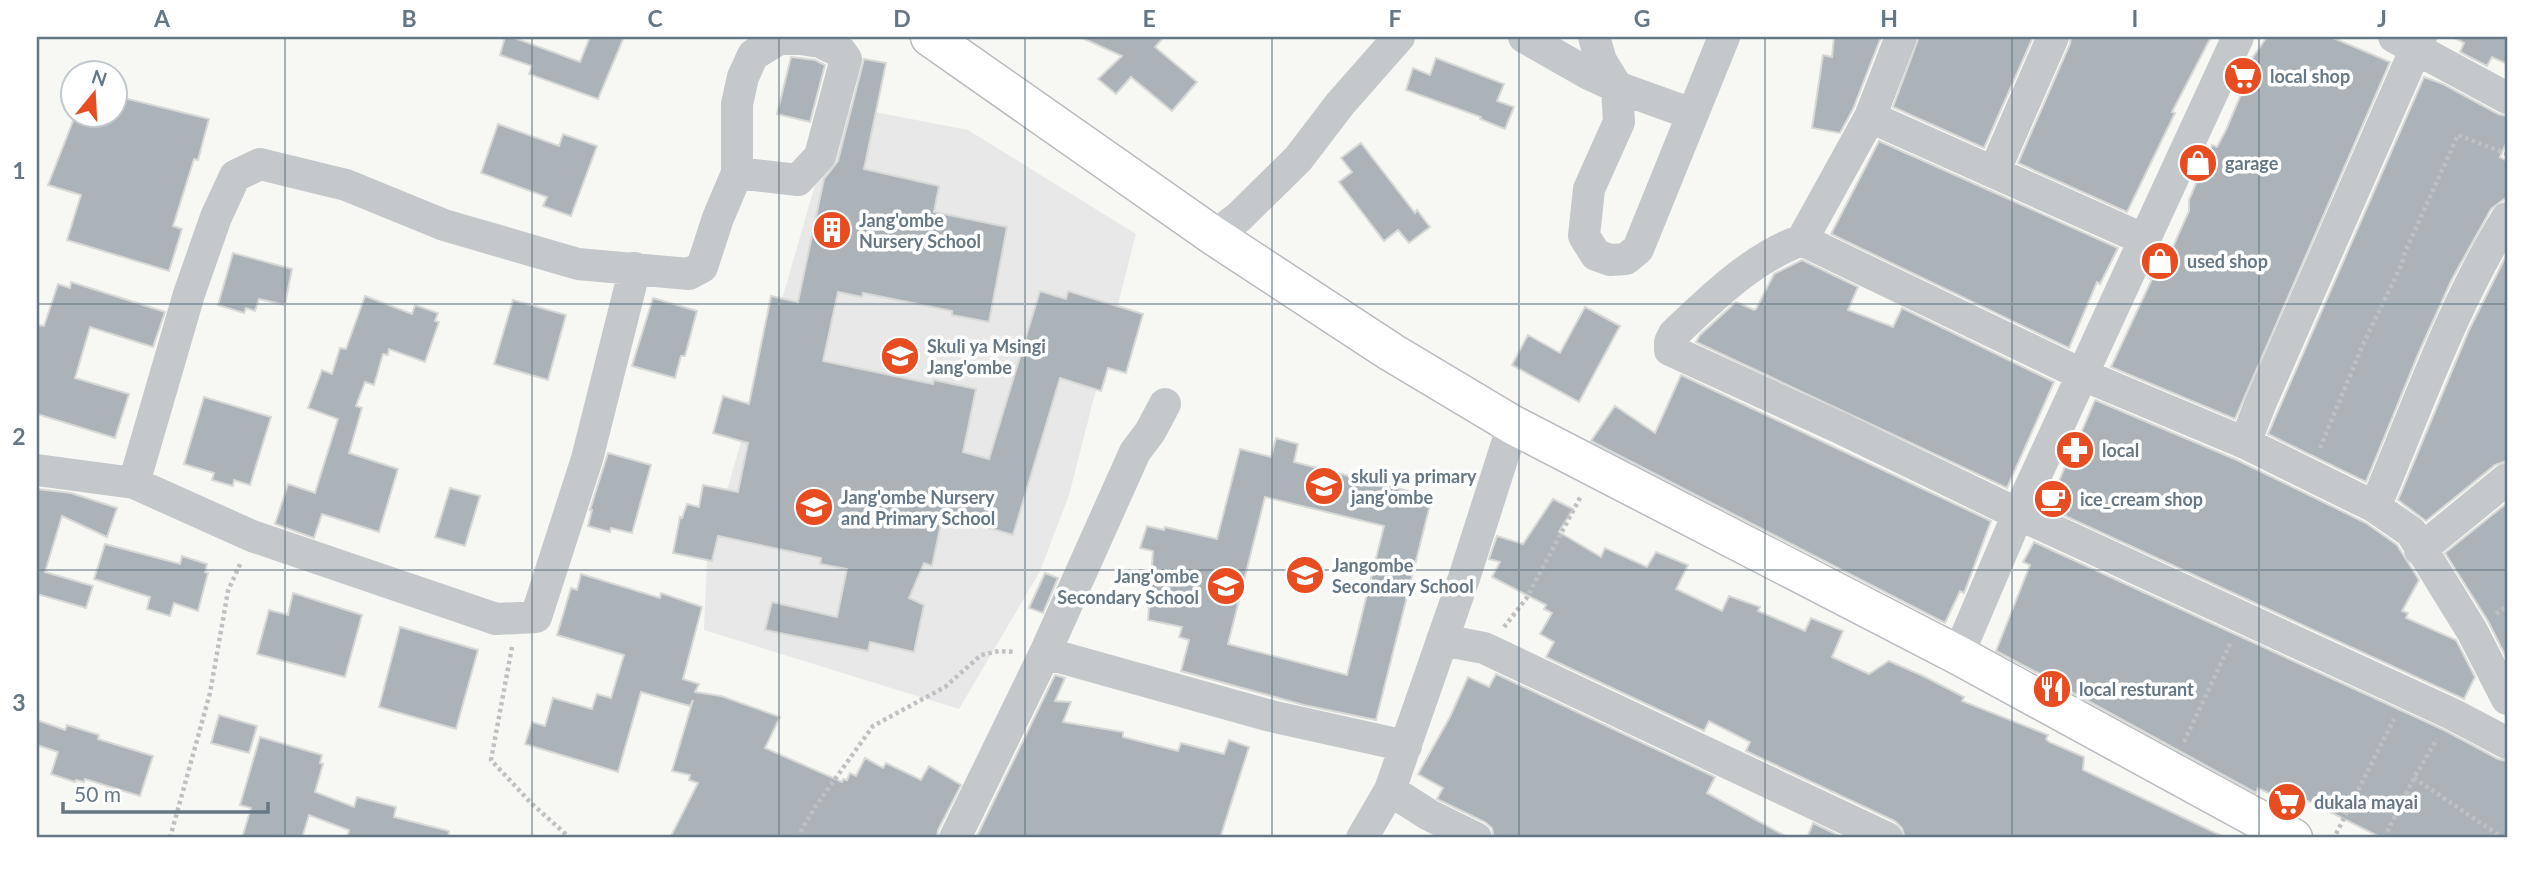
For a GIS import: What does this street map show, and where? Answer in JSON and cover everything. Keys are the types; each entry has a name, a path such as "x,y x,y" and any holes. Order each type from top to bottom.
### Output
{"main road":[{"path":"930,37 1214,236 1391,352 1513,425 1958,655 2293,838"}],"street":[{"path":"1214,236 1239,217 1298,159 1340,104 1399,37"},
{"path":"1524,37 1617,87 1692,114"},
{"path":"1594,37 1601,61 1617,87 1619,122 1589,189 1584,236 1596,255 1610,260 1626,259 1637,249 1724,37"},
{"path":"1901,37 1870,117 1802,240 1779,248 1756,262 1674,334 1670,350 2452,714 2507,743"},
{"path":"1993,172 2053,37"},
{"path":"1958,655 2018,514 2238,37"},
{"path":"134,482 190,294 216,217 236,176 260,164 346,186 444,225 578,264 689,274 702,267 737,173 737,104 743,77 753,55 779,39 820,42 841,52 846,59 843,75 820,156 810,169 798,180 737,173"},
{"path":"2245,443 2410,40 2507,98"},
{"path":"1870,117 2143,239"},
{"path":"2375,507 2450,330 2507,218"},
{"path":"1802,240 2083,375 2245,443 2375,507 2412,532 2420,550 2472,631 2507,699"},
{"path":"37,470 134,482 252,536 496,619 536,617 587,459 635,268"},
{"path":"955,838 1045,653 1135,452 1150,432 1165,404"},
{"path":"1362,838 1390,790 1513,425"},
{"path":"2420,550 2507,479"},
{"path":"1442,640 1484,648 1887,838"},
{"path":"1045,653 1272,716 1406,746"},
{"path":"1390,790 1429,815 1476,838"}],"path":[{"path":"2309,474 2364,342 2401,266 2458,135 2507,154"},
{"path":"1484,648 1500,632 1525,598 1597,467"},
{"path":"170,838 194,760 210,693 228,591 252,536"},
{"path":"515,618 491,760 531,803 570,838"},
{"path":"2166,768 2176,757 2243,618"},
{"path":"797,838 815,807 873,726 945,687 981,655 999,651 1045,653"},
{"path":"2331,838 2335,836 2407,693"},
{"path":"2384,838 2413,778 2452,714"},
{"path":"2413,778 2503,838"}],"shaded area":[{"path":"838,105 968,130 1136,234 1069,495 1040,571 959,709 704,630 707,560"}],"building":[{"path":"505,37 512,37 580,62 590,37 624,37 598,99 529,74 532,66 500,55"},
{"path":"1080,37 1164,37 1155,47 1197,82 1172,111 1131,77 1116,94 1098,79 1122,56"},
{"path":"1834,37 1881,37 1853,109 1840,133 1812,128 1823,55 1832,57"},
{"path":"1919,37 2033,37 1984,148 1893,107"},
{"path":"2071,37 2211,37 2172,112 2175,113 2127,212 2018,163"},
{"path":"2267,37 2331,37 2390,62 2235,419 2111,367 2167,247 2172,249 2189,211 2189,200 2212,145 2217,147 2226,130 2245,85 2241,84 2253,57"},
{"path":"2453,37 2507,37 2507,64 2492,57 2487,66 2460,52 2464,43"},
{"path":"791,57 815,60 825,65 810,122 777,114"},
{"path":"1436,58 1504,84 1497,101 1514,107 1505,129 1480,119 1481,117 1406,90 1413,68 1430,75"},
{"path":"864,59 886,63 864,169 939,186 934,212 1007,227 989,322 952,315 952,311 863,293 862,297 838,292 823,361 933,384 934,380 976,389 963,452 989,459 1040,291 1066,299 1068,291 1143,314 1126,373 1108,368 1101,391 1060,378 1013,535 943,514 932,566 924,563 909,598 924,605 914,652 870,642 868,651 765,630 772,602 837,617 847,569 820,564 821,558 718,536 712,561 673,553 680,517 682,518 687,504 699,507 703,485 738,492 748,443 713,433 723,396 749,404 771,296 798,302 824,179 838,161"},
{"path":"2424,77 2507,116 2507,141 2500,157 2507,161 2507,197 2491,209 2452,279 2366,482 2268,434"},
{"path":"130,99 209,119 198,160 194,159 173,226 182,229 169,271 67,240 81,195 48,185 70,130 130,130"},
{"path":"498,124 559,146 563,134 597,146 571,216 543,206 547,197 481,173"},
{"path":"1879,141 2118,248 2100,284 2097,282 2069,348 1831,234"},
{"path":"1361,143 1415,213 1417,210 1430,227 1409,243 1398,230 1384,241 1339,182 1352,172 1341,158"},
{"path":"233,253 292,269 285,305 259,299 255,311 246,308 244,313 218,305"},
{"path":"2506,256 2507,461 2495,465 2426,521 2398,500 2469,330"},
{"path":"1802,260 1858,287 1848,310 1893,327 1902,308 2054,382 2007,488 1696,342 1700,335 1736,302 1756,309 1774,274"},
{"path":"71,282 165,312 153,347 90,327 75,378 129,394 115,438 37,414 37,325 44,326 58,284 70,288"},
{"path":"365,296 412,314 415,305 438,313 435,321 439,322 425,362 389,349 388,355 383,354 374,385 365,382 356,406 362,408 349,453 398,469 379,532 322,514 314,538 275,524 288,484 315,493 338,419 308,408 322,370 332,374 340,348 346,349"},
{"path":"653,298 697,311 685,356 681,356 675,378 632,366"},
{"path":"513,300 566,315 548,380 494,364"},
{"path":"1585,307 1620,326 1579,402 1512,365 1528,335 1560,353"},
{"path":"1681,375 1991,521 1964,593 1960,591 1945,623 1591,441 1615,406 1655,433"},
{"path":"204,397 271,417 250,485 234,480 233,486 212,480 214,473 184,464"},
{"path":"2095,400 2237,460 2366,523 2397,545 2419,580 2402,611 2408,613 2406,618 2456,640 2475,677 2464,699 2048,508"},
{"path":"1276,438 1298,444 1294,462 1432,497 1376,720 1304,705 1181,671 1189,640 1179,637 1182,627 1148,620 1153,551 1140,548 1147,526 1164,530 1165,527 1217,539 1240,449 1271,457","holes":["1265,497 1384,526 1347,675 1228,644"]},
{"path":"608,453 651,465 632,533 611,528 610,532 588,526 590,510"},
{"path":"450,488 480,496 465,546 435,537"},
{"path":"37,489 71,493 117,508 107,537 62,516 45,572 93,586 86,608 37,594"},
{"path":"1553,499 1573,509 1559,532 1601,557 1605,548 1647,567 1656,552 1688,565 1676,589 1722,611 1729,596 1760,607 1758,611 1805,631 1811,618 1843,631 1832,657 1869,674 1889,661 1923,676 1964,697 1962,701 2048,735 2046,739 2049,742 2084,757 2083,770 2226,838 1905,838 1902,828 1895,821 1746,751 1750,742 1709,721 1704,731 1546,657 1554,642 1540,634 1552,613 1544,609 1546,605 1492,577 1500,562 1489,559 1497,536 1523,544"},
{"path":"2507,503 2507,659 2488,621 2445,553"},
{"path":"2034,542 2507,761 2507,838 2382,838 2304,799 2300,808 2258,788 2256,793 2068,690 2069,687 1996,651 2030,565 2023,562"},
{"path":"105,544 180,564 182,556 207,564 205,572 208,573 198,611 174,603 170,616 147,609 150,597 94,579"},
{"path":"1045,573 1058,578 1043,613 1029,608"},
{"path":"581,574 660,598 661,593 702,607 683,679 699,684 695,692 721,696 780,717 765,748 842,782 843,779 847,780 850,773 856,776 865,758 883,768 886,763 921,780 929,766 961,785 938,830 937,838 670,838 698,783 689,780 690,775 672,771 693,700 690,706 641,692 618,772 525,744 532,722 545,726 553,698 592,709 597,694 611,698 624,655 557,635 571,588 577,590"},
{"path":"293,593 362,615 345,677 257,654 269,610 288,615"},
{"path":"400,627 478,650 456,729 379,707"},
{"path":"1496,674 1715,777 1707,793 1789,838 1494,838 1492,828 1485,822 1437,799 1443,788 1418,774 1450,717 1468,677 1489,687"},
{"path":"1055,675 1065,678 1055,701 1071,702 1063,722 1123,732 1123,737 1178,751 1181,743 1224,754 1229,740 1249,747 1220,838 976,838"},
{"path":"219,715 257,726 249,753 211,743"},
{"path":"37,720 65,730 67,725 99,735 98,739 153,756 140,796 85,779 84,782 75,782 51,774 58,752 37,745"},
{"path":"260,737 322,755 320,763 323,764 315,792 354,807 357,797 396,807 394,817 449,831 448,838 347,838 349,830 309,815 302,838 242,838 251,808 240,805"},
{"path":"1813,823 1844,838 1807,838"}],"place":[{"name":"local shop","path":"2243,76"},
{"name":"garage","path":"2198,163"},
{"name":"Jang'ombe Nursery School","path":"832,230"},
{"name":"used shop","path":"2160,261"},
{"name":"Skuli ya Msingi Jang'ombe","path":"900,356"},
{"name":"local","path":"2075,450"},
{"name":"skuli ya primary jang'ombe","path":"1324,486"},
{"name":"ice_cream shop","path":"2053,499"},
{"name":"Jang'ombe Nursery and Primary School","path":"814,507"},
{"name":"Jangombe Secondary School","path":"1305,575"},
{"name":"Jang'ombe Secondary School","path":"1226,586"},
{"name":"local resturant","path":"2052,689"},
{"name":"dukala mayai","path":"2287,802"}]}
